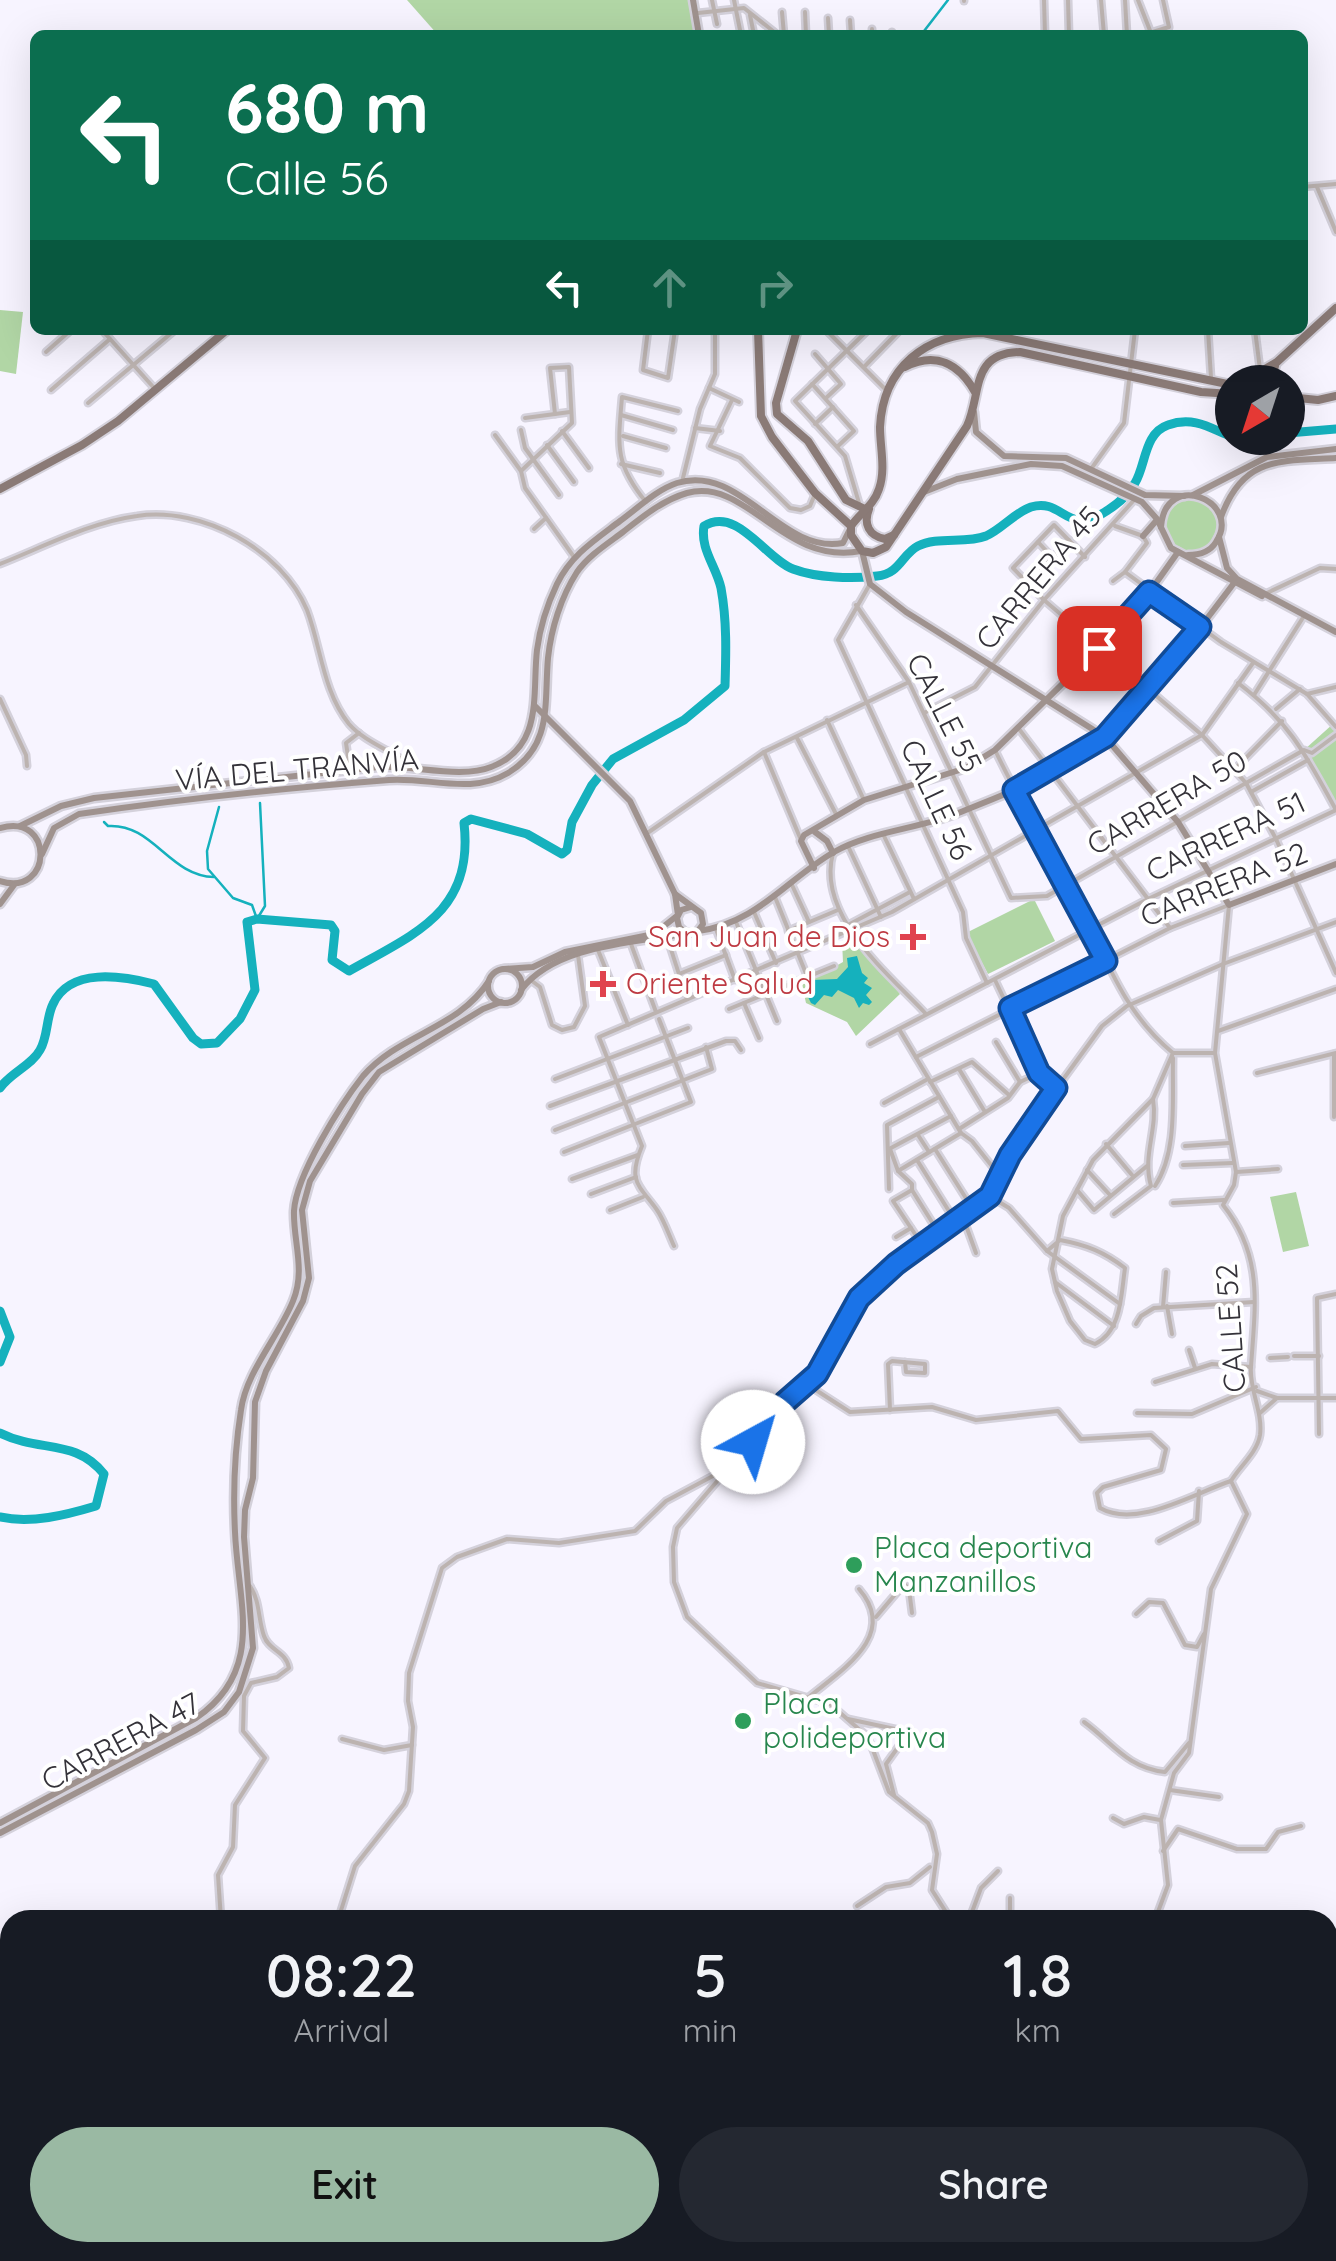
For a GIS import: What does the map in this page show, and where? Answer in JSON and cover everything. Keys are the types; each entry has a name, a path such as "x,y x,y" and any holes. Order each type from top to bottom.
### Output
{"main road":[{"path":"1308,329 1336,308"},
{"path":"0,489 82,446 221,335"},
{"path":"758,335 758,410 772,438 815,493 851,526"},
{"path":"796,335 776,403 778,414 808,442 840,492 866,508"},
{"path":"953,335 923,348 902,368 887,391 880,424 882,475 866,508 851,526 851,535 864,552 886,547 896,534 974,410 986,366 1003,354 1012,352 1215,393"},
{"path":"996,335 1215,383"},
{"path":"1274,365 1300,335"},
{"path":"902,368 922,361 944,361 960,370 976,392"},
{"path":"1305,398 1336,396"},
{"path":"866,508 871,533 885,538 896,534"}],"street":[{"path":"693,0 698,30"},
{"path":"712,0 717,24"},
{"path":"1044,0 1044,30"},
{"path":"1068,0 1069,30"},
{"path":"1101,0 1104,30"},
{"path":"1125,0 1127,30"},
{"path":"1138,0 1150,30"},
{"path":"1160,30 1169,27 1163,0"},
{"path":"696,13 735,3"},
{"path":"735,3 774,30"},
{"path":"735,3 740,30"},
{"path":"749,12 753,30"},
{"path":"781,30 782,12"},
{"path":"806,12 806,30"},
{"path":"828,18 829,30"},
{"path":"850,20 851,30"},
{"path":"1308,187 1336,184"},
{"path":"1318,187 1336,232"},
{"path":"46,352 65,335"},
{"path":"107,335 155,389"},
{"path":"88,403 169,335"},
{"path":"647,335 643,370 669,378 674,335"},
{"path":"682,482 717,355 715,335"},
{"path":"831,335 887,391"},
{"path":"860,335 794,400 844,456 866,508"},
{"path":"863,368 895,335"},
{"path":"1091,469 1124,423 1135,335"},
{"path":"1208,335 1211,383"},
{"path":"1256,335 1259,365"},
{"path":"52,390 110,338"},
{"path":"815,354 841,384 826,398"},
{"path":"521,471 572,423 569,367 550,368 555,414"},
{"path":"812,384 854,431 836,448"},
{"path":"709,388 740,402"},
{"path":"646,502 626,478 621,464 622,397 678,411"},
{"path":"732,400 710,446 728,451 759,474 784,504 796,511 810,506 815,493"},
{"path":"815,424 833,406"},
{"path":"974,410 976,432 1004,456 1066,458 1091,469 1135,496 1159,524 1166,542 1180,553 1336,632"},
{"path":"526,418 572,412"},
{"path":"621,415 673,430"},
{"path":"695,428 720,431"},
{"path":"521,430 532,458 559,495"},
{"path":"562,431 588,468"},
{"path":"495,435 521,471 521,482 574,557"},
{"path":"620,436 666,448"},
{"path":"547,445 574,482"},
{"path":"1113,581 1125,572 1169,504 1266,457 1336,449"},
{"path":"1233,579 1221,554 1219,537 1221,518 1241,480 1262,466 1336,458"},
{"path":"621,464 660,473"},
{"path":"923,493 956,479 1031,464 1062,466 1110,482"},
{"path":"533,725 540,632 555,588 574,557 646,502 682,482 716,484 781,524 822,542 843,543 851,526"},
{"name":"VÍA DEL TRANVÍA","path":"0,904 16,884 34,874 54,828 79,814 398,780 470,785 491,781 513,770 528,756 546,720 550,646 572,582 586,562 666,502 691,492 717,493 806,547 864,552"},
{"path":"1135,496 1188,495 1210,502 1221,518"},
{"name":"CARRERA 45","path":"924,713 975,687 1135,496"},
{"path":"0,564 136,516 184,518 238,539 266,555 296,589 306,607 330,687 342,712 358,733 399,762"},
{"path":"534,528 546,518"},
{"path":"1085,557 1054,525 1013,568 1044,600 1202,735 1235,769 1276,839 1336,973"},
{"path":"1113,525 1145,539"},
{"path":"1180,553 1200,554 1219,537"},
{"path":"1028,584 1069,540"},
{"path":"1037,542 1052,556"},
{"path":"864,552 870,584 906,612 1105,737 1178,822 1229,905 1215,1054 1236,1172 1234,1185 1224,1200 1174,1202"},
{"path":"801,836 864,800 950,772 995,750 1099,648 1180,553"},
{"path":"1262,596 1320,568 1336,568"},
{"path":"1125,572 1253,663 1307,694 1335,724"},
{"path":"691,907 654,934 565,952 533,968 504,969 488,981 491,996 501,1002 514,1000 530,979 578,955 733,924 833,853 924,827 1051,771 1105,737 1200,627 1233,579"},
{"path":"856,605 870,584"},
{"path":"1273,601 1276,589"},
{"name":"CALLE 56","path":"856,605 838,637 963,912 966,938 988,983"},
{"name":"CALLE 55","path":"856,605 908,682 1014,898"},
{"path":"1254,694 1304,616"},
{"path":"674,1246 657,1208 643,1197 636,1177 642,1146 599,1037 881,917 1202,735 1253,663"},
{"path":"646,834 764,752 908,682"},
{"path":"1238,683 1274,710 1310,759 1336,810"},
{"path":"1307,694 1336,687"},
{"path":"1274,710 1300,690"},
{"path":"0,699 26,755 27,766"},
{"path":"536,706 546,720 555,724 616,784 636,810 675,894 679,927 693,932"},
{"path":"533,725 546,720"},
{"path":"827,720 864,800"},
{"path":"1235,769 1282,721"},
{"name":"VÍA DEL TRANVÍA","path":"20,826 77,801 399,762 465,772 485,770 510,756 533,725"},
{"path":"1020,729 1170,928"},
{"path":"350,770 344,749 358,733"},
{"name":"CARRERA 50","path":"1014,898 1044,898 1304,750 1312,752 1336,734"},
{"path":"796,737 836,814"},
{"path":"995,750 1034,830 1092,930 1128,1006 1173,1054 1172,1124 1164,1173 1153,1186 1114,1214"},
{"path":"764,752 816,866 830,870"},
{"path":"1251,792 1310,759"},
{"path":"398,780 394,776 368,776 399,762"},
{"path":"1272,769 1276,778"},
{"name":"CARRERA 51","path":"870,1044 1148,899 1336,810"},
{"path":"0,817 4,827 20,826 38,840 42,854"},
{"path":"814,831 827,840 833,853 830,870 838,910 926,1014"},
{"path":"884,836 914,899"},
{"path":"848,846 881,917"},
{"name":"CARRERA 52","path":"916,1057 1170,928 1336,864"},
{"path":"0,881 16,884"},
{"path":"792,885 809,922"},
{"path":"848,925 910,892"},
{"path":"675,894 702,916 733,924 777,1021"},
{"path":"775,897 808,977"},
{"path":"788,931 838,910"},
{"path":"754,912 776,963"},
{"path":"693,932 702,916"},
{"path":"945,1910 932,1890 932,1865 937,1854 928,1823 895,1798 885,1784 868,1737 830,1704 773,1690 748,1677 687,1617 674,1582 672,1547 677,1528 785,1402 808,1384 859,1298 896,1264 964,1219 990,1196 999,1175 1056,1088 1102,1026 1128,1006 1223,964 1336,922"},
{"path":"716,929 736,980"},
{"path":"667,937 687,1000"},
{"path":"631,944 656,1012"},
{"path":"598,950 628,1025"},
{"path":"530,979 540,987 552,1025 562,1030 574,1027 582,1020 584,992 578,955"},
{"path":"679,974 726,955"},
{"path":"729,1009 834,966"},
{"path":"504,969 518,976 521,990"},
{"path":"994,980 1039,1073 1056,1088"},
{"name":"CARRERA 47","path":"0,1824 166,1736 224,1697 235,1679 243,1643 234,1528 244,1397 294,1298 300,1277 294,1211 309,1166 364,1075 394,1051 470,1006 488,981"},
{"path":"1218,1031 1336,989"},
{"name":"CARRERA 47","path":"0,1832 224,1712 239,1692 253,1648 245,1510 256,1446 254,1415 258,1386 303,1301 309,1278 302,1210 316,1168 379,1072 501,1002"},
{"path":"744,1003 759,1038"},
{"path":"564,1152 690,1104 659,1019"},
{"path":"556,1079 688,1028"},
{"path":"899,1030 960,1131 972,1140 999,1175"},
{"path":"550,1106 726,1040 738,1043 742,1050"},
{"path":"996,1042 1020,1082"},
{"path":"555,1130 712,1069 706,1047"},
{"path":"1257,1072 1335,1053 1334,1117"},
{"path":"1173,1054 1215,1054"},
{"path":"1060,1240 1104,1252 1125,1268 1114,1326 1095,1344 1085,1340 1070,1321 1055,1282 1052,1268 1063,1216 1106,1144 1153,1099 1173,1054"},
{"path":"884,1104 972,1062 1010,1096"},
{"path":"958,1068 985,1112"},
{"path":"898,1172 1010,1096 1020,1082 1039,1073"},
{"path":"889,1189 887,1125 939,1097"},
{"path":"1153,1099 1156,1119 1146,1153 1153,1186"},
{"path":"889,1150 951,1116"},
{"path":"917,1133 974,1211"},
{"path":"1185,1146 1230,1143"},
{"path":"1106,1144 1134,1176"},
{"path":"889,1150 898,1172 912,1184 940,1235"},
{"path":"572,1178 638,1154"},
{"path":"918,1160 957,1224"},
{"path":"1182,1165 1234,1163"},
{"path":"1076,1190 1094,1210 1147,1166"},
{"path":"1087,1170 1110,1195"},
{"path":"1236,1172 1278,1170"},
{"path":"591,1194 636,1177"},
{"path":"912,1190 894,1200 924,1246"},
{"path":"990,1196 1009,1208 1047,1251 1120,1304"},
{"path":"610,1210 643,1197"},
{"name":"CALLE 52","path":"1224,1200 1223,1205 1247,1246 1256,1358 1251,1367 1260,1414 1256,1446 1231,1481"},
{"path":"964,1219 976,1253"},
{"path":"896,1237 911,1228"},
{"path":"1047,1251 1060,1240"},
{"path":"1166,1272 1165,1306 1172,1334"},
{"path":"1055,1282 1114,1326"},
{"path":"1319,1434 1317,1298 1336,1294"},
{"path":"1136,1324 1141,1316 1165,1306 1254,1302"},
{"path":"1189,1350 1195,1368"},
{"path":"1272,1358 1320,1356"},
{"path":"890,1410 888,1364 905,1362"},
{"path":"1155,1382 1170,1380 1195,1368 1224,1364 1251,1367"},
{"path":"808,1384 845,1410 932,1408 976,1420 1058,1411 1081,1439 1151,1435 1159,1439 1166,1449 1161,1470 1103,1487 1098,1493 1100,1508 1112,1515 1130,1516 1231,1481 1247,1514 1218,1569 1189,1753 1174,1773 1161,1820 1168,1885 1158,1910"},
{"path":"1137,1414 1192,1414 1256,1389 1278,1398 1336,1398"},
{"path":"1260,1414 1278,1398"},
{"path":"240,1443 248,1454 256,1446"},
{"path":"341,1910 355,1866 404,1804 412,1745 409,1673 438,1575 448,1563 507,1538 558,1544 635,1531 666,1501 730,1467"},
{"path":"1159,1541 1197,1522 1198,1492"},
{"path":"220,1910 218,1874 233,1846 235,1805 265,1758 243,1731 244,1696 250,1683 277,1677 289,1668 286,1658 266,1642 256,1595 248,1584"},
{"path":"874,1619 904,1584 912,1613"},
{"path":"810,1697 861,1653 872,1638 872,1606 860,1588"},
{"path":"1136,1614 1149,1602 1164,1603 1185,1645 1192,1647 1197,1646 1207,1630"},
{"path":"848,1718 909,1732 886,1764 895,1798"},
{"path":"1084,1722 1114,1750 1158,1772 1164,1772 1191,1742"},
{"path":"342,1739 384,1750 412,1745"},
{"path":"1170,1790 1219,1796"},
{"path":"1114,1818 1124,1824 1144,1817 1161,1820"},
{"path":"1164,1851 1178,1829 1237,1849 1266,1849 1278,1832 1301,1826"},
{"path":"857,1906 886,1886 910,1883 932,1865"},
{"path":"972,1910 980,1888 998,1871"},
{"path":"1010,1898 1010,1910"}],"green space":[{"path":"407,0 688,0 694,30 434,30"},
{"path":"0,310 23,312 16,374 0,371"},
{"path":"1192,499 1210,507 1218,525 1210,543 1192,551 1174,543 1166,525 1174,507"},
{"path":"1336,725 1336,810 1304,750"},
{"path":"1034,899 1055,941 988,974 966,933"},
{"path":"854,938 900,994 856,1036 847,1022 806,1003 802,985 843,962 842,941"},
{"path":"1296,1192 1309,1246 1283,1252 1270,1197"}],"water":[{"path":"857,956 862,973 868,978 864,983 872,988 866,995 872,1002 859,1008 854,998 838,990 832,997 824,995 815,1005 811,1003 807,995 813,980 837,979 848,967 847,958"}],"waterway":[{"path":"925,30 948,0"},
{"path":"0,1088 40,1050 53,1004 71,984 98,977 154,984 193,1038 201,1044 217,1043 240,1019 255,990 247,922 257,919 331,925 335,931 332,960 349,971 417,931 450,899 465,853 464,823 471,819 527,834 562,854 567,850 572,822 592,785 613,759 684,720 725,686 723,600 704,542 704,526 716,522 739,528 782,563 802,572 835,577 877,576 891,572 918,546 986,536 1031,507 1051,507 1074,519 1094,518 1130,491 1150,442 1160,429 1192,422 1215,430"},
{"path":"1305,432 1336,429"},
{"path":"257,919 265,906 260,803"},
{"path":"219,807 207,851 208,869 233,898 252,905 257,919"},
{"path":"104,822 137,833 185,868 214,877"},
{"path":"0,1311 10,1337 0,1362"},
{"path":"0,1433 69,1450 104,1474 96,1506 36,1519 0,1517"}],"place":[{"name":"San Juan de Dios","path":"913,937"},
{"name":"Oriente Salud","path":"603,984"},
{"name":"Placa deportiva Manzanillos","path":"854,1565"},
{"name":"Placa polideportiva","path":"743,1721"}],"route":[{"path":"753,1442 785,1402 817,1374 854,1305 878,1278 971,1214 990,1196 1010,1155 1056,1088 1039,1073 1010,1008 1106,961 1014,790 1105,737 1200,627 1149,592 1099,648"}]}
